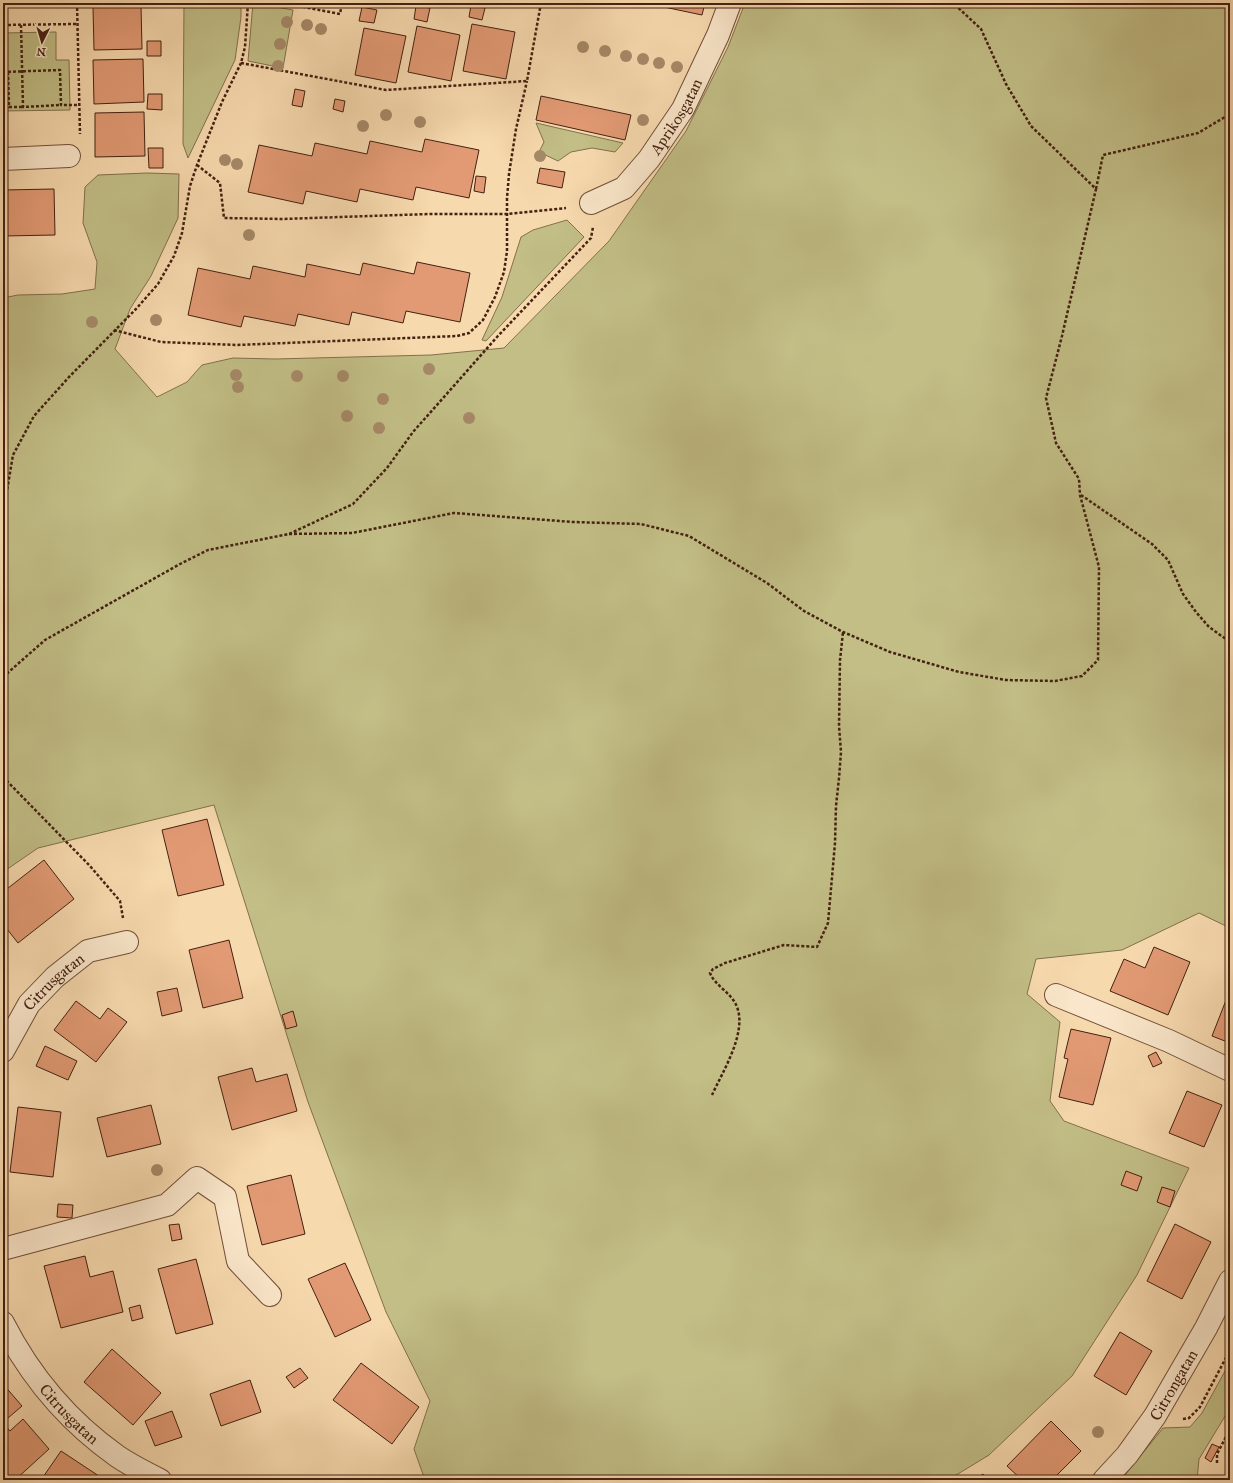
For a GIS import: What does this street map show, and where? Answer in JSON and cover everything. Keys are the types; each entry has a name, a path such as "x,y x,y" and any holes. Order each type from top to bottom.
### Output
{"street":[{"name":"Aprikosgatan","path":"591,203 624,188 649,160 683,109 715,41 730,3"},
{"path":"3,159 69,156"},
{"name":"Citrusgatan","path":"3,1051 29,1004 55,977 88,950 127,942"},
{"path":"1056,995 1169,1042 1230,1070"},
{"path":"3,1249 167,1205 197,1178 225,1198 238,1261 270,1295"},
{"name":"Citrongatan","path":"1104,1480 1127,1455 1155,1416 1206,1328 1230,1281"},
{"name":"Citrusgatan","path":"3,1323 13,1342 38,1381 60,1406 87,1431 118,1456 160,1480"}],"path":[{"path":"69,156 76,147 80,132 77,3"},
{"path":"3,514 13,455 34,416 158,284 174,256 182,233 190,186 197,165 222,102 241,64 245,47 248,3"},
{"path":"283,3 340,14 342,3"},
{"path":"114,330 161,342 237,345 457,336 469,333 483,320 495,297 504,272 507,251 506,214 509,174 516,129 528,81 541,3"},
{"path":"953,3 981,30 1006,84 1031,126 1096,189"},
{"path":"3,25 77,24"},
{"path":"21,25 23,107"},
{"path":"241,64 386,90 528,81"},
{"path":"3,72 60,70 61,105"},
{"path":"8,72 9,107 79,105"},
{"path":"3,677 45,640 180,564 208,550 289,534 352,533 454,513 574,522 641,524 689,536 767,584 804,611 843,632 890,652 959,672 1013,680 1055,681 1082,676 1098,660 1099,567 1080,495 1079,479 1056,443 1046,398 1064,329 1103,155 1198,134 1230,114"},
{"path":"197,165 220,183 224,218 282,219 429,214 506,214 563,209 591,203 593,222 591,238 496,337 414,432 387,468 352,504 289,534"},
{"path":"1080,495 1152,544 1168,560 1184,594 1196,612 1209,627 1230,642"},
{"path":"712,1095 737,1043 740,1025 737,1007 712,978 710,973 713,969 725,963 784,945 817,947 828,923 835,843 836,806 840,778 840,660 843,632"},
{"path":"3,670 3,677"},
{"path":"3,777 90,866 120,901 127,942"},
{"path":"1155,1416 1177,1421 1189,1418 1200,1407 1229,1356 1230,1350"},
{"path":"1217,1462 1218,1454 1230,1428"}],"shaded area":[{"path":"184,3 241,3 241,17 235,60 188,158 183,144"},
{"path":"253,3 293,10 283,68 248,61"},
{"path":"745,3 1230,3 1230,928 1199,913 1122,950 1036,959 1027,994 1060,1022 1050,1101 1064,1121 1189,1168 1137,1275 1072,1376 989,1455 948,1480 425,1480 414,1449 430,1401 386,1312 308,1102 214,805 38,848 3,872 3,298 18,295 62,294 95,289 97,262 83,223 85,187 98,175 147,173 179,174 178,218 151,276 130,309 115,349 157,397 187,382 202,365 233,358 275,359 431,355 504,348 609,241 686,131 728,47"},
{"path":"56,32 56,60 69,60 70,110 3,111 3,33"},
{"path":"536,123 623,143 615,152 592,148 571,152 558,161 539,152 544,142"},
{"path":"567,220 584,237 486,341 482,340 502,297 521,237 533,230"},
{"path":"1230,1362 1230,1408 1199,1459 1197,1480 1121,1480 1163,1428 1190,1427 1202,1413"}],"building":[{"path":"645,3 705,3 702,15"},
{"path":"471,5 485,8 482,20 469,17"},
{"path":"141,6 142,49 94,50 93,7"},
{"path":"416,6 430,8 427,22 414,19"},
{"path":"362,7 377,10 374,23 359,21"},
{"path":"472,24 515,32 506,79 463,71"},
{"path":"417,26 460,35 451,81 408,72"},
{"path":"364,28 406,36 396,83 355,75"},
{"path":"147,41 161,41 161,56 147,56"},
{"path":"143,59 144,102 94,104 93,60"},
{"path":"295,89 305,91 302,107 292,105"},
{"path":"148,94 162,94 162,110 147,109"},
{"path":"541,96 631,115 625,140 536,120"},
{"path":"335,99 345,101 343,112 333,109"},
{"path":"144,112 145,156 95,157 95,113"},
{"path":"425,139 479,150 469,198 416,187 413,200 360,189 357,202 306,191 303,204 248,192 259,145 312,156 315,143 367,154 370,141 422,152"},
{"path":"148,148 163,148 163,168 149,168"},
{"path":"540,168 565,172 562,188 537,183"},
{"path":"476,176 486,177 484,193 474,191"},
{"path":"54,189 55,235 3,236 3,190"},
{"path":"417,262 470,273 460,322 406,311 403,323 352,312 349,325 298,314 295,326 244,316 241,327 188,315 198,268 250,279 253,266 305,277 307,264 360,275 363,263 414,274"},
{"path":"207,819 224,885 178,896 162,830"},
{"path":"44,860 74,899 18,943 3,924 3,892"},
{"path":"229,940 243,998 203,1008 189,950"},
{"path":"1154,947 1190,962 1168,1015 1110,991 1124,959 1145,968"},
{"path":"177,988 182,1011 162,1016 157,992"},
{"path":"1230,990 1230,1043 1212,1036"},
{"path":"76,1001 100,1019 108,1008 127,1022 96,1062 54,1030"},
{"path":"293,1011 297,1026 286,1029 282,1015"},
{"path":"1071,1029 1111,1038 1093,1105 1059,1097 1068,1059 1064,1058"},
{"path":"45,1046 77,1061 68,1080 36,1066"},
{"path":"1156,1052 1162,1063 1153,1067 1148,1056"},
{"path":"252,1068 256,1082 287,1074 297,1111 232,1130 218,1077"},
{"path":"1187,1091 1222,1105 1204,1147 1169,1133"},
{"path":"151,1105 161,1144 107,1157 97,1118"},
{"path":"18,1107 61,1112 53,1177 10,1172"},
{"path":"1126,1171 1142,1177 1137,1191 1121,1185"},
{"path":"291,1175 305,1234 262,1245 247,1186"},
{"path":"1162,1187 1175,1191 1170,1207 1157,1202"},
{"path":"58,1204 73,1205 72,1218 57,1217"},
{"path":"179,1224 182,1239 172,1241 169,1225"},
{"path":"1175,1224 1211,1242 1182,1299 1147,1281"},
{"path":"85,1256 90,1277 113,1271 123,1312 61,1328 44,1266"},
{"path":"196,1259 213,1324 176,1334 158,1269"},
{"path":"345,1263 371,1320 335,1337 308,1279"},
{"path":"140,1305 143,1318 132,1321 129,1308"},
{"path":"1120,1332 1152,1351 1126,1395 1094,1376"},
{"path":"112,1349 161,1393 133,1425 84,1382"},
{"path":"361,1363 419,1407 392,1444 333,1400"},
{"path":"300,1368 308,1378 294,1388 286,1377"},
{"path":"250,1380 261,1412 221,1426 210,1394"},
{"path":"3,1384 22,1406 8,1418 3,1412"},
{"path":"172,1411 182,1437 155,1446 145,1421"},
{"path":"23,1419 49,1449 15,1480 3,1480 3,1423 10,1431"},
{"path":"1051,1421 1081,1451 1052,1480 1022,1480 1007,1466"},
{"path":"1212,1444 1219,1447 1211,1462 1205,1458"},
{"path":"61,1451 105,1480 41,1480"},
{"path":"983,1474 988,1480 975,1480"}]}
